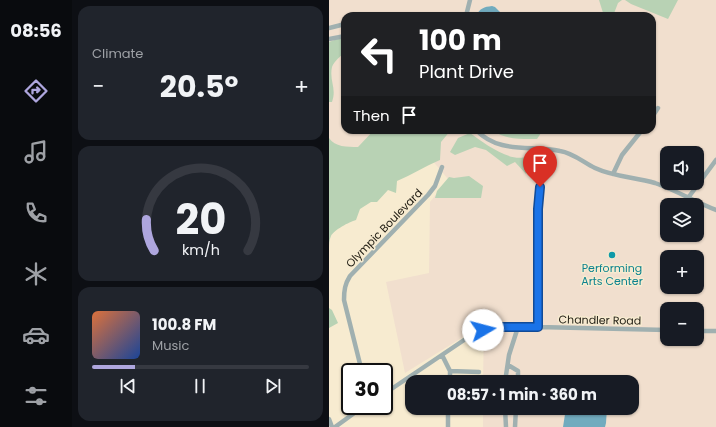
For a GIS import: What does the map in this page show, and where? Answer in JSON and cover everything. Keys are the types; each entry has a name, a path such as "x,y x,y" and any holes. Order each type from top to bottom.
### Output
{"street":[{"path":"467,12 471,0"},
{"path":"329,28 341,25"},
{"path":"329,39 341,37"},
{"path":"480,134 499,145 560,151 572,155 595,168 613,174 656,183 688,198 716,160"},
{"path":"613,174 622,155 639,134"},
{"path":"538,327 538,209 546,150"},
{"name":"Olympic Boulevard","path":"360,363 344,300 344,289 346,283 350,276 428,195 435,186 442,167"},
{"path":"704,205 716,210"},
{"name":"Chandler Road","path":"393,388 483,330 499,327 660,330"},
{"path":"506,375 507,365 518,327"},
{"path":"704,331 716,331"},
{"path":"442,355 450,371 450,375"},
{"path":"507,365 518,371 518,375"},
{"path":"450,371 479,372"},
{"path":"335,427 352,415"},
{"path":"448,415 448,427"},
{"path":"505,415 506,427"},
{"path":"515,427 516,415"},
{"path":"329,419 332,427"}],"shaded area":[{"path":"329,0 716,0 716,427 483,427 483,415 639,415 639,375 483,375 484,324 405,373 386,282 429,273 430,202 448,179 415,140 329,198"}],"green space":[{"path":"599,0 622,0 618,3 615,12 603,12"},
{"path":"625,0 678,0 668,19 656,14 656,12 651,12"},
{"path":"341,38 341,56 333,65 331,72 334,93 332,102 329,102 329,42"},
{"path":"370,134 448,134 441,142 440,160 397,181 396,193 388,190 377,202 371,202 360,209 356,220 335,231 331,236 329,244 329,138 338,145 358,147"},
{"path":"471,134 490,147 506,155 521,158 528,156 532,162 526,174 515,162 507,166 486,150 475,147 455,155 450,152 458,138"},
{"path":"499,134 540,134 537,139 519,139"},
{"path":"469,176 483,186 481,198 435,198 437,191 449,177 454,178"},
{"path":"329,308 332,310 338,323 329,328"}],"water":[{"path":"487,7 495,7 500,12 478,12"},
{"path":"565,415 607,415 605,427 563,427"}],"place":[{"name":"Performing Arts Center","path":"612,255"}],"route":[{"path":"483,330 499,327 538,327 538,209 540,187"}]}
